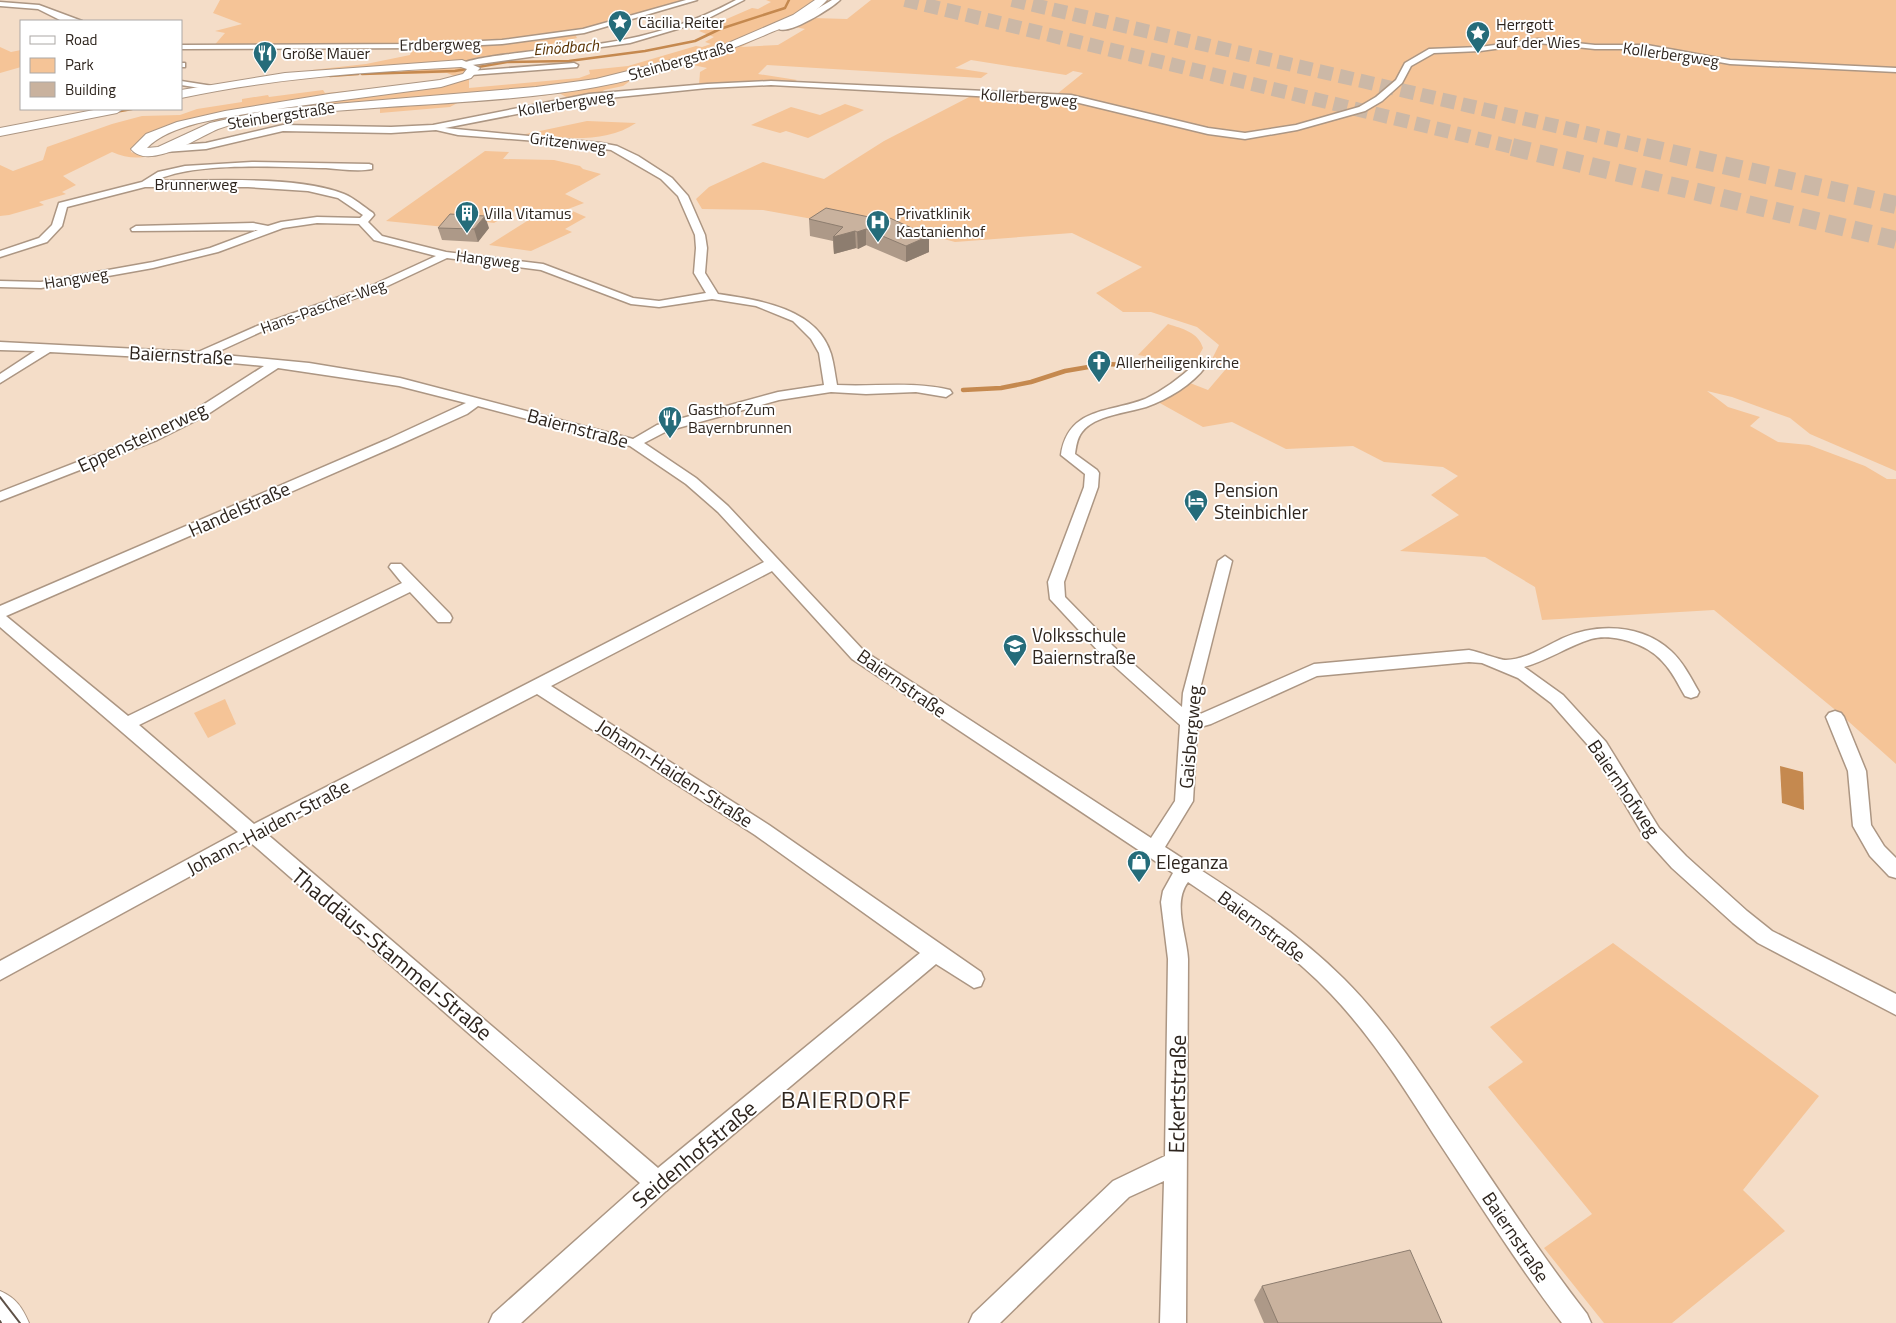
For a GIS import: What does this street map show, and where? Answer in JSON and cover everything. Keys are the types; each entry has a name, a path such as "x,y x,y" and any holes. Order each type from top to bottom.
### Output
{"main road":[{"name":"Steinbergstraße","path":"471,68 458,79 441,83 209,117 161,133 142,142 138,148 147,152 165,149 215,126 272,113 596,83 702,57 792,20 808,12 822,0"},
{"name":"Steinbergstraße","path":"182,94 284,77 351,70 471,68"},
{"path":"0,132 112,110"},
{"path":"0,1310 10,1323"}],"street":[{"name":"Erdbergweg","path":"182,47 432,46 502,42 578,32 694,0"},
{"path":"471,68 641,39 700,20 741,0"},
{"path":"792,20 794,21 783,29 813,16 837,0"},
{"path":"0,4 39,7 63,18 73,20"},
{"name":"Kollerbergweg","path":"165,149 206,146 282,128 391,130 433,128 589,97 707,86 771,83 1071,98 1208,131 1245,136 1297,127 1362,109 1379,99 1399,81 1408,65 1432,51 1480,49 1538,41 1595,47 1647,47 1730,62 1896,70"},
{"path":"471,68 574,65"},
{"path":"182,82 213,88"},
{"name":"Gritzenweg","path":"433,128 473,136 550,138 612,148 672,182 682,191 697,222 702,242 698,274 704,284 712,291 712,296"},
{"name":"Brunnerweg","path":"145,184 153,175 187,168 306,165 369,167"},
{"name":"Brunnerweg","path":"145,184 200,183 308,188 341,196 360,207 370,215 362,222"},
{"path":"0,254 43,240 58,226 62,205 145,184"},
{"name":"Hangweg","path":"0,284 42,284 153,265 225,247 266,229 317,220 362,222 378,238 446,255 543,267 612,295 644,303 665,304 712,296"},
{"name":"Hangweg","path":"136,229 253,226 266,229"},
{"name":"Hans-Pascher-Weg","path":"200,356 261,328 377,287 446,255"},
{"path":"712,296 758,303 797,319 816,337 825,353 831,388"},
{"name":"Baiernstraße","path":"0,346 200,356 277,363 400,382 634,443 691,481 723,509 858,655 1035,774 1154,848 1251,914 1337,986 1372,1026 1413,1082 1550,1288 1578,1323"},
{"path":"0,379 47,349"},
{"name":"Eppensteinerweg","path":"0,497 132,446 199,413 277,363"},
{"path":"1189,723 1107,650 1058,599 1056,582 1091,487 1092,473 1068,455 1070,443 1078,427 1173,390 1200,366"},
{"path":"634,443 652,433 688,420 778,396 831,388 866,390 916,388 946,393"},
{"name":"Handelstraße","path":"0,612 391,443 462,411 476,402"},
{"name":"Gaisbergweg","path":"1154,848 1184,801 1192,693 1225,561"},
{"name":"Johann-Haiden-Straße","path":"0,971 251,834 773,564"},
{"path":"396,567 444,618"},
{"path":"126,724 411,585"},
{"name":"Thaddäus-Stammel-Straße","path":"0,619 126,724 251,834 658,1183"},
{"path":"1503,666 1522,663 1590,634 1603,632 1644,641 1664,653 1691,692"},
{"name":"Baiernhofweg","path":"1189,723 1205,720 1314,670 1469,656 1484,658 1524,674 1557,699 1600,747 1652,833 1679,862 1740,917 1765,937 1896,1005"},
{"name":"Johann-Haiden-Straße","path":"536,685 762,830 937,951"},
{"path":"1836,717 1857,771 1862,826 1877,851 1896,870"},
{"name":"Eckertstraße","path":"1173,1323 1179,1103 1178,945 1170,912 1170,897 1176,881 1186,870"},
{"path":"937,951 974,979"},
{"name":"Seidenhofstraße","path":"502,1323 658,1183 937,951"},
{"path":"982,1323 1122,1189 1176,1163"}],"green space":[{"path":"220,0 691,0 574,32 577,38 551,44 541,52 469,61 310,72 312,70 366,64 410,55 412,49 211,49 225,33 215,31 242,24 213,13"},
{"path":"766,0 818,0 810,7 722,48 608,78 563,86 328,105 216,123 212,120 159,136 206,120 469,78 469,88 579,78 590,74 589,70 628,66 696,46 702,47 711,44 705,42 714,37 699,31 752,8 758,9 771,2"},
{"path":"871,0 1896,0 1896,471 1810,434 1790,418 1732,397 1707,391 1728,407 1760,417 1750,426 1778,442 1809,445 1865,466 1887,479 1896,479 1896,764 1839,713 1714,610 1542,620 1535,587 1485,557 1400,551 1459,515 1431,495 1458,476 1443,467 1384,462 1353,446 1286,449 1232,422 1203,427 1158,402 1190,383 1208,390 1225,370 1210,363 1219,345 1197,327 1151,312 1123,312 1096,293 1142,267 1072,233 955,242 903,228 829,222 763,210 702,209 696,199 709,187 763,162 824,179 884,141 973,95 973,91 1057,94 1083,73 1073,71 1066,75 971,60 955,68 988,73 981,78 767,65 758,74 797,80 791,83 699,85 700,72 707,68 693,65 630,81 623,86 604,90 602,93 568,98 559,93 542,96 538,94 461,101 450,107 380,113 380,104 540,91 683,64 786,24 741,47 778,45 805,29 795,27 813,18 847,19"},
{"path":"0,47 11,52 20,50 20,67 0,73"},
{"path":"467,67 465,74 431,84 278,103 208,116 163,129 136,143 131,148 131,152 145,155 168,151 140,158 126,157 112,152 63,176 76,185 62,192 66,194 39,202 44,205 0,216 0,165 13,171 43,160 47,147 112,124 142,116 180,115 197,109 242,102 242,99 268,95 269,97 323,90 325,93 416,85 454,76 447,73 400,74 403,71"},
{"path":"845,104 864,110 808,138 786,131 780,133 751,125 791,107 820,115"},
{"path":"587,121 636,123 623,130 596,137 566,138 521,135"},
{"path":"485,151 509,152 503,159 554,160 580,166 583,169 601,174 565,194 584,203 568,209 586,217 565,229 572,232 531,251 489,245 535,216 516,210 494,223 456,218 445,227 386,221"},
{"path":"1168,324 1189,332 1198,338 1203,348 1194,365 1138,355"},
{"path":"225,699 236,724 208,738 194,713"},
{"path":"1613,943 1819,1096 1743,1190 1785,1231 1672,1323 1604,1323 1544,1248 1592,1214 1488,1087 1523,1062 1490,1027"}],"shaded area":[{"path":"1780,766 1803,772 1804,810 1782,803"}],"building":[{"path":"826,208 869,217 879,213 929,236 906,246 866,229 833,237 843,227 809,219"},
{"path":"450,214 485,216 474,229 438,228"},
{"path":"1410,1250 1442,1323 1278,1323 1262,1286"}],"waterway":[{"name":"Einödbach","path":"362,74 455,71 507,62 569,61 645,51 695,41 720,29 785,8 789,0"},
{"name":"Einödbach","path":"330,76 358,74"},
{"name":"Einödbach","path":"115,112 126,110"},
{"path":"963,390 1001,388 1031,382 1065,371 1106,364 1146,366"}],"tunnel":[{"path":"905,0 1517,148"},
{"path":"1012,0 1651,148"},
{"path":"1512,147 1896,240"},
{"path":"1645,147 1896,205"}],"tram line":[{"path":"0,1297 20,1323"}],"place":[{"name":"Cäcilia Reiter","path":"620,43"},
{"name":"Herrgott auf der Wies","path":"1478,54"},
{"name":"Große Mauer","path":"265,74"},
{"name":"Villa Vitamus","path":"467,234"},
{"name":"Privatklinik Kastanienhof","path":"878,243"},
{"name":"Allerheiligenkirche","path":"1099,383"},
{"name":"Gasthof Zum Bayernbrunnen","path":"670,439"},
{"name":"Pension Steinbichler","path":"1196,522"},
{"name":"Volksschule Baiernstraße","path":"1015,667"},
{"name":"Eleganza","path":"1139,883"}],"district":[{"name":"BAIERDORF","path":"846,1100"}]}
